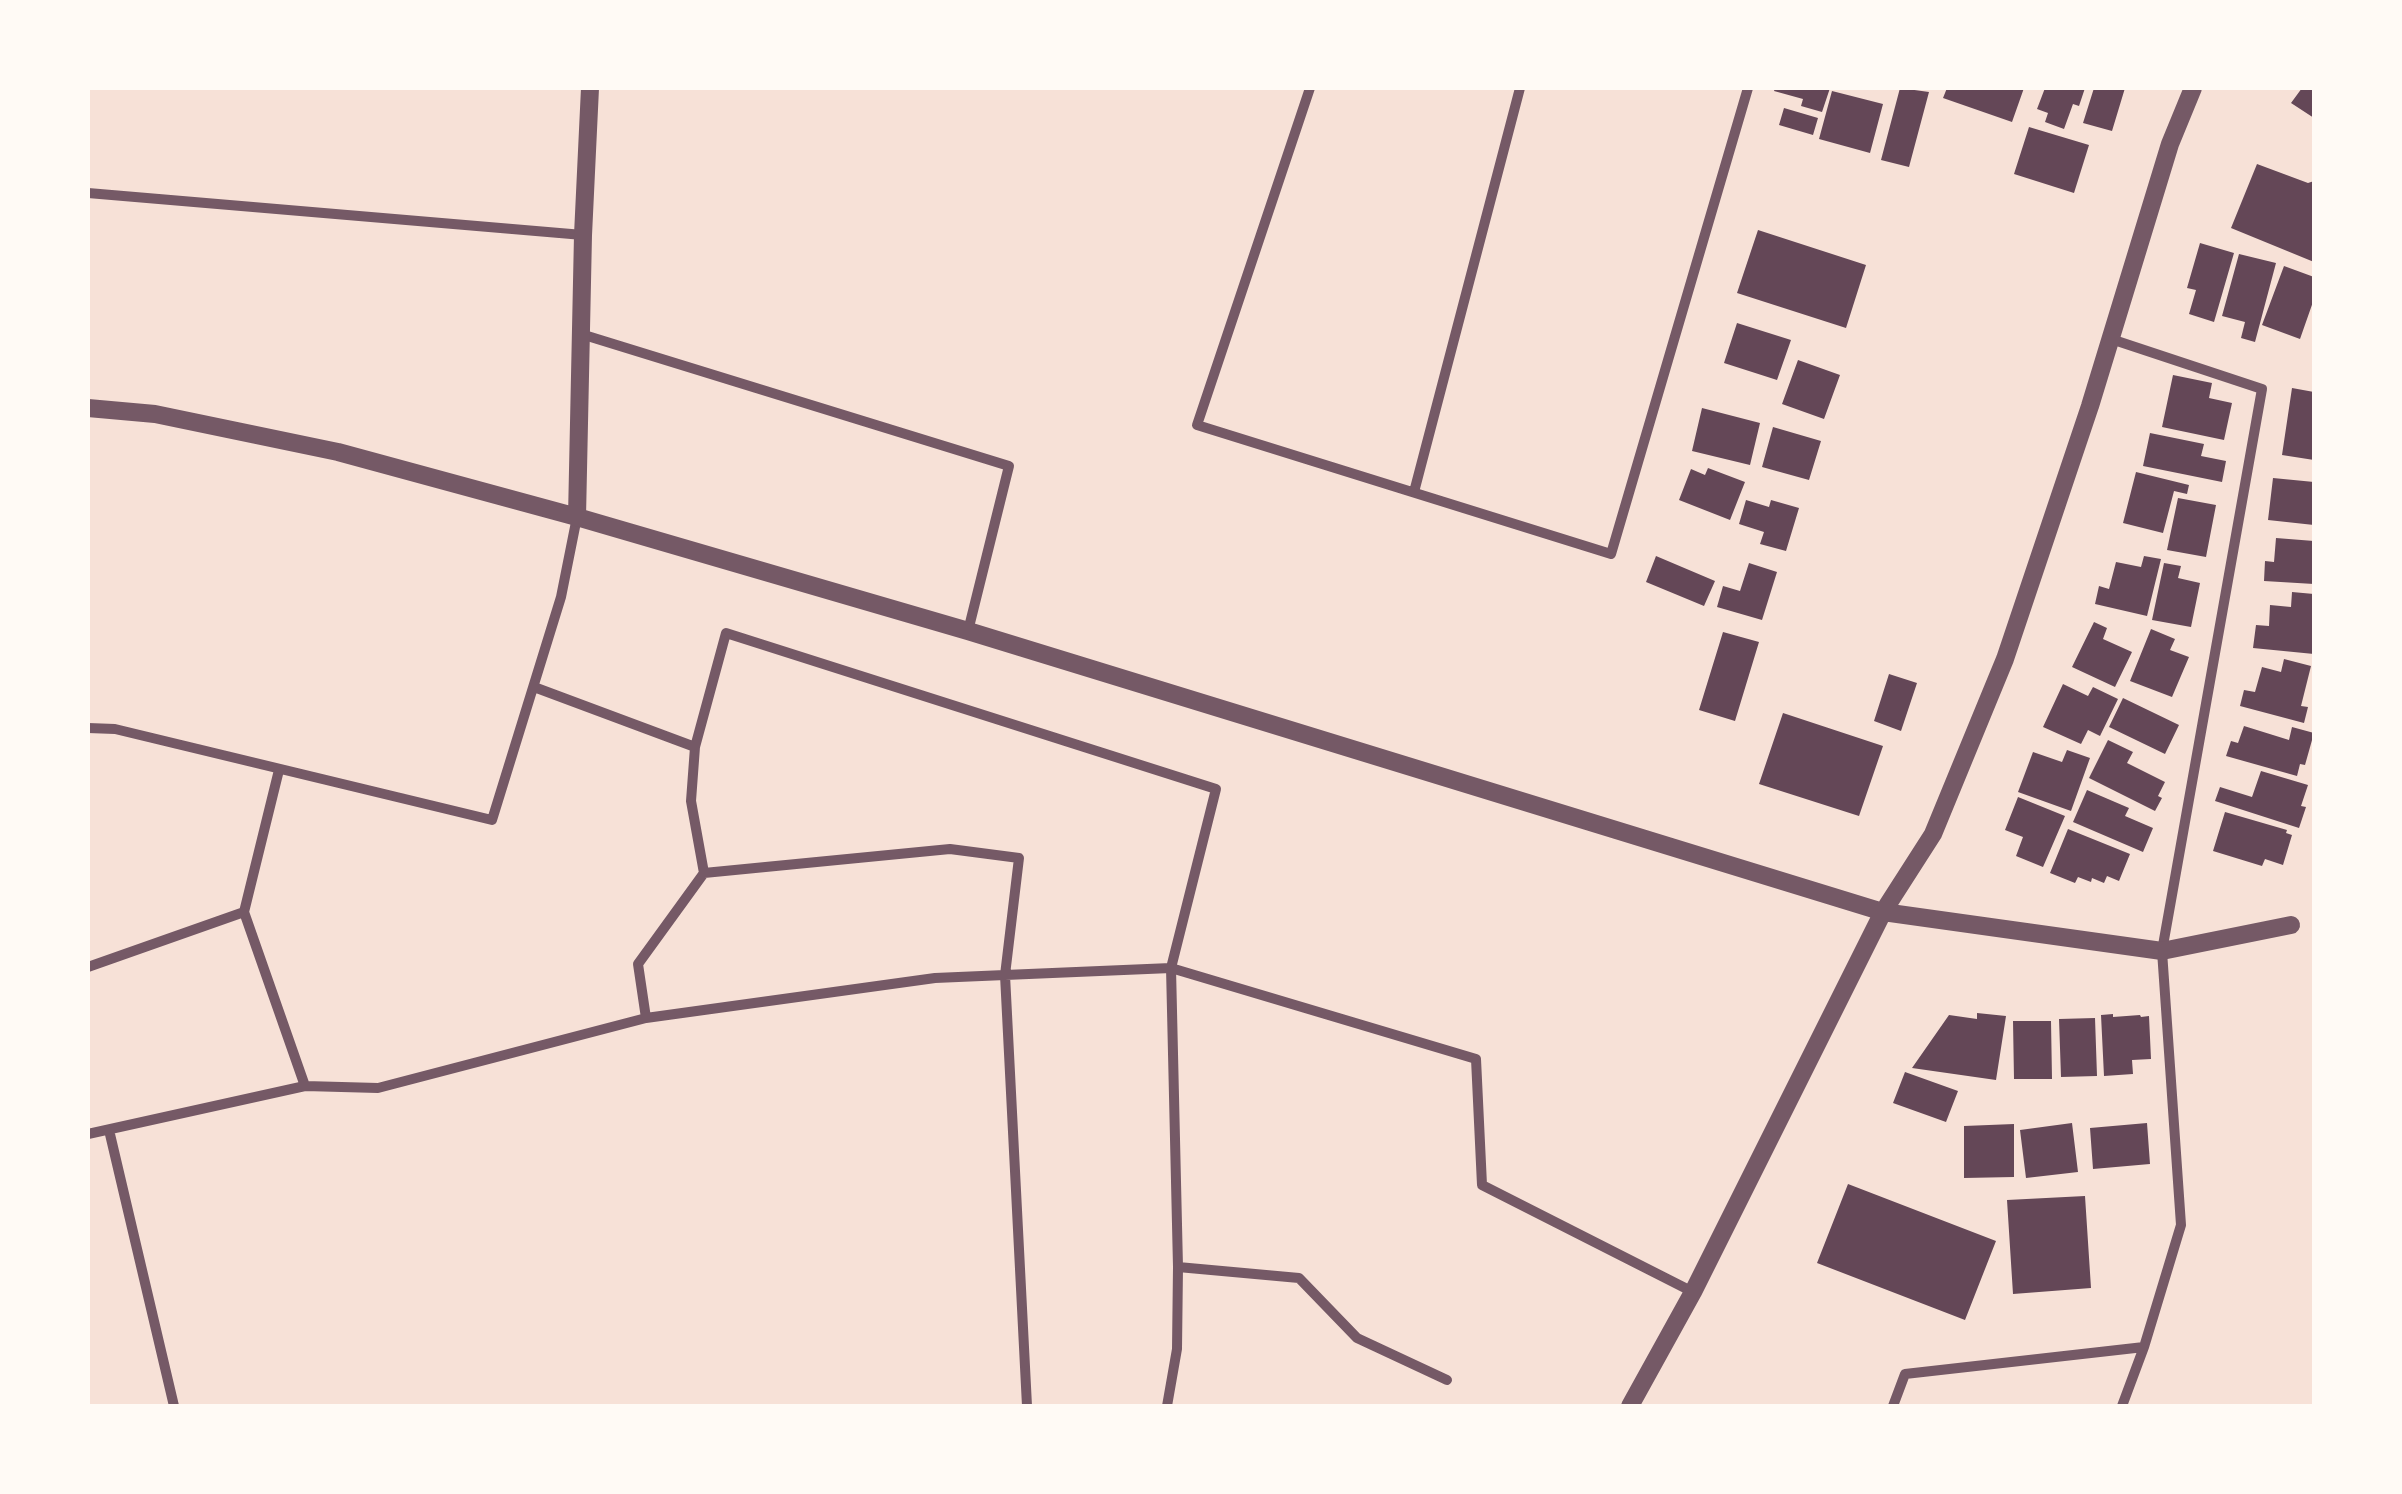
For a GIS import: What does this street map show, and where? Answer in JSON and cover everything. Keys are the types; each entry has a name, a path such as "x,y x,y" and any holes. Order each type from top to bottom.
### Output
{"street":[{"path":"88,728 115,729 492,820 560,597 577,518 590,88"},
{"path":"1310,88 1197,425 1611,554 1748,88"},
{"path":"1414,492 1520,88"},
{"path":"1630,1406 1692,1292 1883,912 1933,834 1993,691 2078,442 2170,144 2193,88"},
{"path":"88,193 583,236"},
{"path":"580,334 1009,466 968,631"},
{"path":"2111,339 2262,389 2162,951 2181,1225 2122,1406"},
{"path":"88,408 155,414 338,452 577,518 968,631 1883,912 2162,951 2291,924"},
{"path":"646,1018 638,964 704,874 691,801 695,747 726,633 1216,789 1171,968 1178,1266 1177,1350 1166,1406"},
{"path":"534,687 695,747"},
{"path":"279,770 244,912 305,1086"},
{"path":"704,874 950,849 1019,858 1004,974 1027,1406"},
{"path":"88,967 244,912"},
{"path":"88,1134 305,1086 378,1088 646,1018 935,978 1171,968 1476,1059 1482,1184 1692,1292"},
{"path":"109,1130 174,1406"},
{"path":"1178,1266 1298,1278 1357,1338 1447,1380"},
{"path":"1893,1406 1906,1374 2144,1347"}],"building":[{"path":"1830,88 1822,112 1801,106 1803,99 1774,91"},
{"path":"1900,88 1929,92 1909,167 1881,160"},
{"path":"1947,88 2024,88 2012,122 1943,98"},
{"path":"2045,88 2085,88 2079,106 2073,104 2064,129 2045,122 2048,113 2037,109"},
{"path":"2094,88 2125,88 2112,131 2083,123"},
{"path":"2302,88 2314,88 2314,118 2291,103"},
{"path":"1832,91 1883,104 1870,153 1819,139"},
{"path":"1784,108 1818,118 1813,135 1779,125"},
{"path":"2029,127 2089,145 2074,193 2014,174"},
{"path":"2257,164 2308,183 2314,181 2314,262 2231,228"},
{"path":"1758,230 1866,265 1846,328 1737,293"},
{"path":"2200,243 2234,253 2214,322 2189,314 2196,290 2187,288"},
{"path":"2239,254 2276,263 2255,342 2241,338 2245,322 2222,316"},
{"path":"2284,266 2314,277 2314,299 2300,339 2262,325"},
{"path":"1737,323 1791,340 1777,380 1724,363"},
{"path":"1798,360 1840,375 1824,419 1782,404"},
{"path":"2173,375 2212,383 2209,398 2232,403 2224,440 2162,427"},
{"path":"2292,388 2314,392 2314,460 2282,455"},
{"path":"1702,408 1760,423 1750,465 1692,451"},
{"path":"1773,427 1821,441 1809,480 1762,467"},
{"path":"2150,433 2204,444 2201,456 2226,461 2222,482 2143,466"},
{"path":"1708,468 1745,482 1730,520 1679,500 1691,469 1705,475"},
{"path":"2136,472 2189,485 2187,494 2174,491 2163,533 2123,523"},
{"path":"2273,478 2314,482 2314,525 2268,520"},
{"path":"2178,498 2216,505 2206,557 2167,550"},
{"path":"1746,500 1769,507 1771,500 1799,508 1786,551 1760,544 1764,532 1739,524"},
{"path":"2276,538 2314,541 2314,584 2264,581 2265,561 2274,562"},
{"path":"1656,556 1715,581 1704,606 1646,582"},
{"path":"2144,556 2161,559 2147,616 2095,604 2099,586 2109,589 2116,562 2141,567"},
{"path":"1749,563 1777,572 1762,620 1717,607 1723,586 1740,591"},
{"path":"2164,563 2181,566 2178,578 2200,583 2191,627 2152,620"},
{"path":"2292,592 2314,594 2314,654 2253,648 2256,625 2269,626 2270,605 2291,607"},
{"path":"2094,622 2107,628 2103,639 2132,652 2115,687 2072,667"},
{"path":"2151,629 2175,639 2170,650 2189,657 2172,697 2130,681"},
{"path":"1723,632 1759,642 1735,721 1699,710"},
{"path":"2284,659 2311,666 2301,706 2308,707 2304,723 2240,706 2244,690 2255,692 2262,667 2281,672"},
{"path":"1889,674 1917,683 1901,731 1874,721"},
{"path":"2063,684 2088,696 2093,687 2118,699 2100,736 2088,730 2081,744 2043,727"},
{"path":"2123,698 2179,725 2165,754 2109,727"},
{"path":"1783,713 1883,746 1859,816 1759,784"},
{"path":"2244,726 2289,740 2292,727 2314,733 2305,765 2300,764 2297,776 2226,756 2231,741 2238,743"},
{"path":"2108,740 2133,752 2127,763 2165,782 2155,811 2089,778"},
{"path":"2067,750 2090,758 2071,811 2018,792 2033,752 2062,762"},
{"path":"2261,771 2308,785 2299,828 2215,801 2220,787 2252,797"},
{"path":"2087,790 2129,808 2125,816 2153,828 2143,852 2073,822"},
{"path":"2018,797 2065,816 2043,867 2016,856 2023,837 2005,830"},
{"path":"2225,812 2287,830 2292,835 2283,865 2265,859 2262,866 2213,851"},
{"path":"2068,829 2130,854 2119,881 2107,876 2104,883 2078,877 2075,883 2050,873"},
{"path":"1977,1013 2006,1016 1996,1080 1912,1068 1949,1015 1977,1019"},
{"path":"2101,1015 2149,1016 2151,1059 2132,1060 2133,1074 2104,1076"},
{"path":"2095,1018 2097,1076 2061,1077 2059,1019"},
{"path":"2013,1021 2051,1021 2052,1079 2014,1079"},
{"path":"1905,1072 1958,1091 1946,1122 1893,1103"},
{"path":"2072,1123 2078,1172 2026,1178 2020,1130"},
{"path":"2147,1123 2150,1164 2093,1169 2090,1128"},
{"path":"2014,1124 2014,1177 1964,1178 1964,1126"},
{"path":"1848,1184 1996,1241 1965,1320 1817,1263"},
{"path":"2085,1196 2091,1288 2013,1294 2007,1200"}]}
